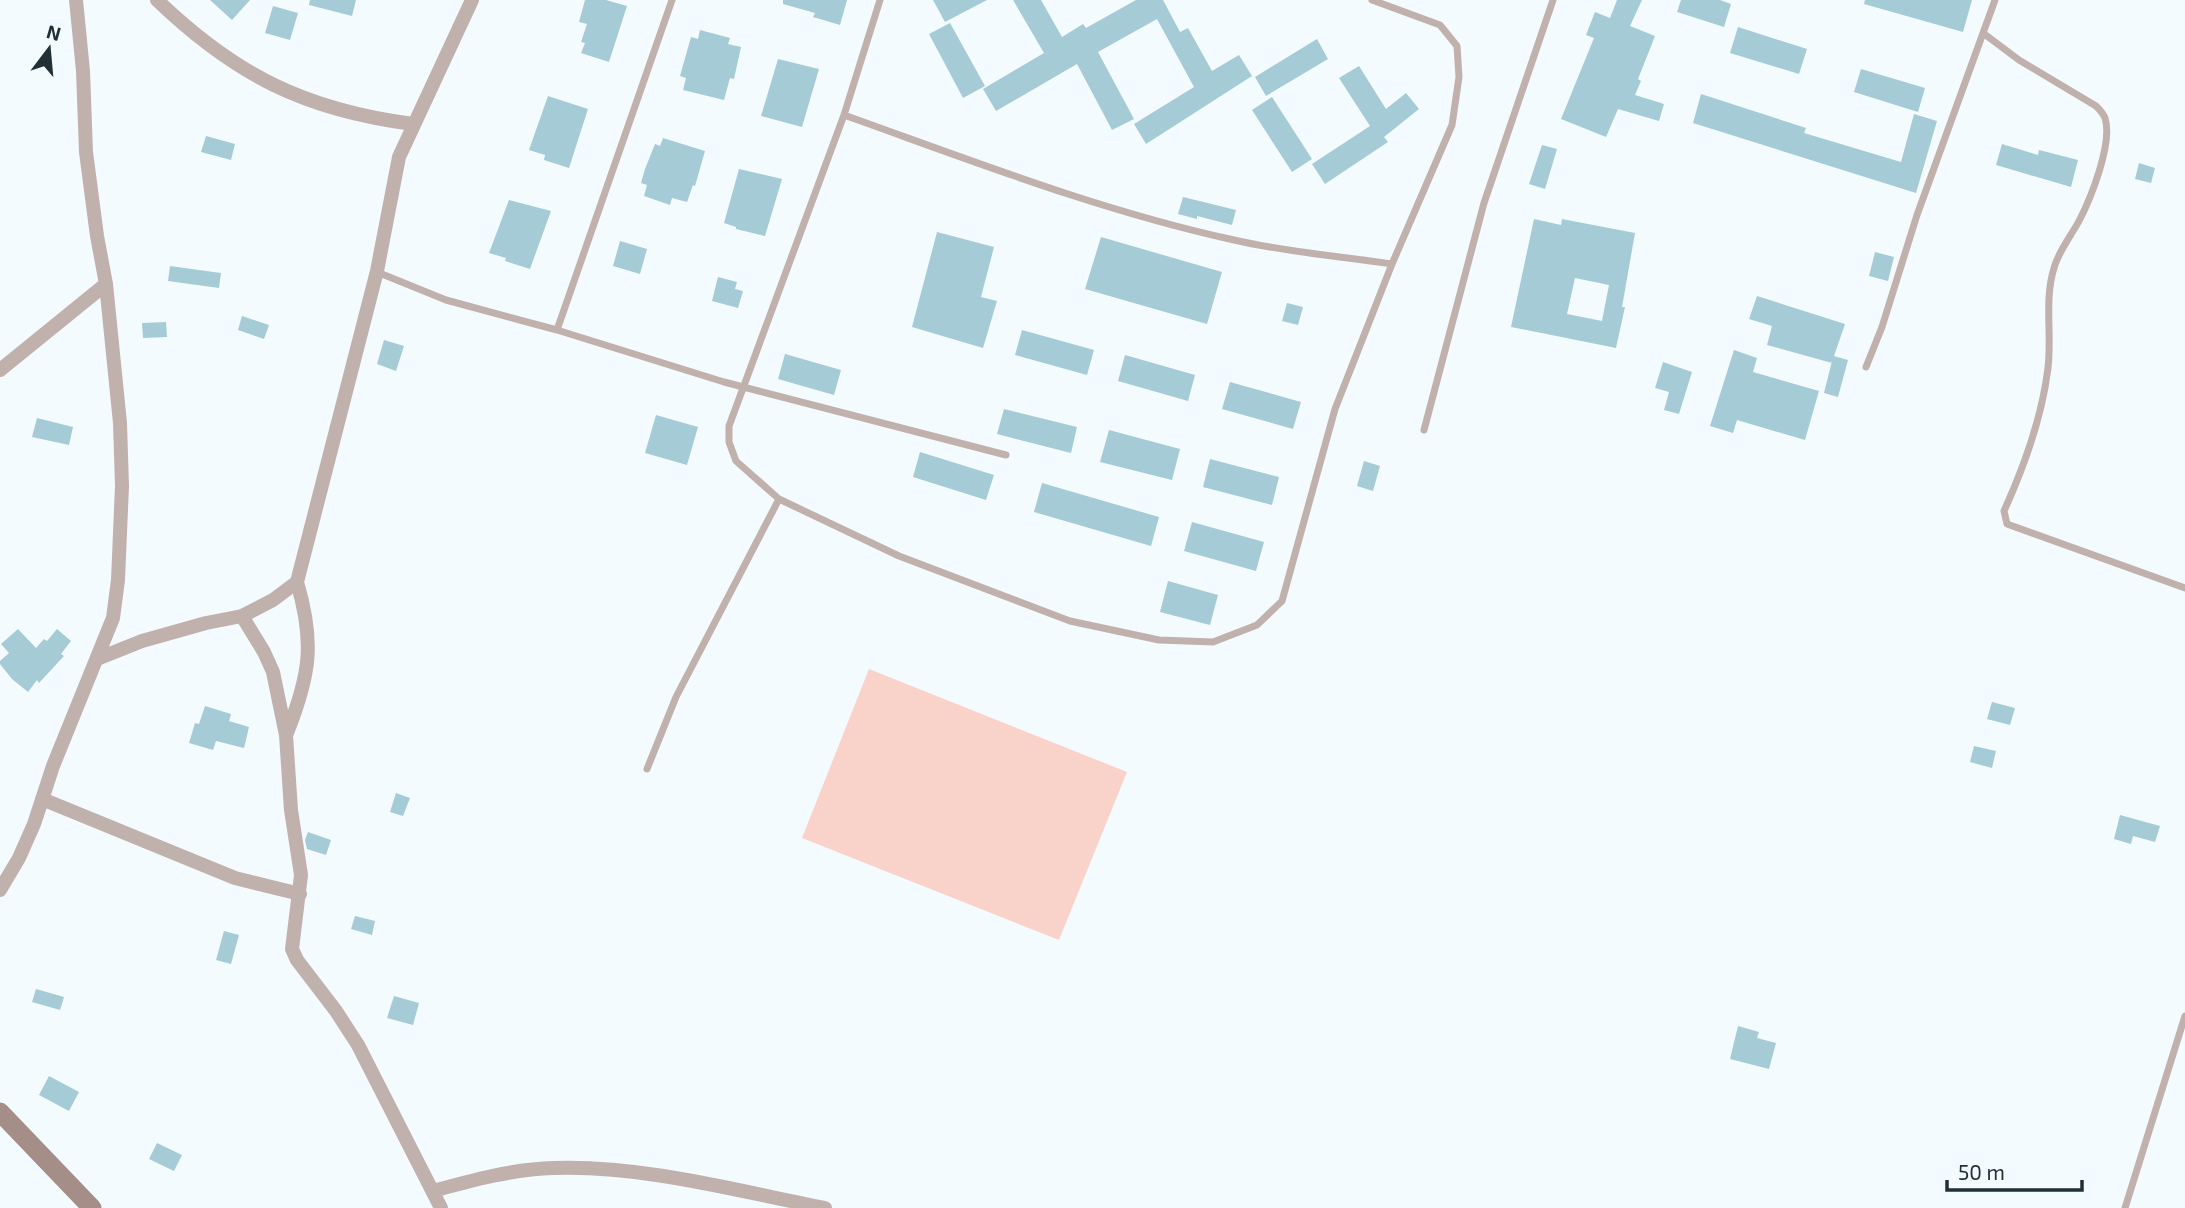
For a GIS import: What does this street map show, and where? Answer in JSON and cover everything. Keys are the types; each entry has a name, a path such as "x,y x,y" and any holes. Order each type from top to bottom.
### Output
{"main road":[{"path":"1,1115 92,1208"}],"street":[{"path":"0,890 24,847 113,618 118,580 122,486 120,423 106,284 86,152 83,71 76,0"},
{"path":"157,0 184,26 231,62 266,83 342,111 413,124"},
{"path":"286,735 300,700 308,666 308,624 297,582 377,271 399,157 472,0"},
{"path":"0,370 106,284"},
{"path":"97,659 142,641 242,615 273,600 297,582"},
{"path":"242,615 264,652 272,672 286,735 291,810 301,875 292,949 297,960 358,1045 441,1208"},
{"path":"42,799 235,878 300,894"},
{"path":"433,1191 503,1174 552,1168 601,1168 687,1181 825,1208"}],"lane":[{"path":"557,330 672,0"},
{"path":"880,0 844,115 729,426 729,442 736,461 779,499 899,556 1070,621 1159,640 1213,642 1256,625 1282,601 1335,409 1392,264 1452,125 1458,77 1457,46 1440,26 1372,0"},
{"path":"1424,430 1484,203 1553,0"},
{"path":"1866,367 1995,0"},
{"path":"1983,33 2020,60 2096,106 2105,117 2107,127 2104,150 2090,196 2054,267 2047,299 2050,324 2048,370 2032,438 2004,511 2004,519 2007,523 2185,588"},
{"path":"844,115 1048,188 1155,221 1237,241 1392,264"},
{"path":"377,271 446,300 557,330 742,387 1006,455"},
{"path":"647,769 676,697 779,499"},
{"path":"2124,1208 2185,1016"}],"shaded area":[{"path":"869,669 1127,772 1059,940 802,838"}],"building":[{"path":"210,0 250,0 232,20"},
{"path":"310,0 356,0 352,16 309,5"},
{"path":"585,0 606,0 627,6 609,62 581,53 585,43 581,42 587,24 579,22"},
{"path":"783,0 847,0 840,25 813,17 815,13 783,4"},
{"path":"933,0 987,0 945,22"},
{"path":"1013,0 1041,0 1062,37 1083,24 1086,28 1136,0 1163,0 1180,32 1188,28 1212,71 1239,55 1252,76 1146,144 1134,124 1194,87 1157,19 1098,52 1134,119 1112,130 1077,64 996,111 983,89 1044,53"},
{"path":"1617,0 1642,0 1630,26 1655,36 1638,79 1641,81 1635,95 1664,104 1659,121 1618,109 1606,137 1561,119 1594,38 1586,35 1595,12 1610,18"},
{"path":"1681,0 1720,0 1731,4 1724,27 1677,12"},
{"path":"1865,0 1972,0 1963,32 1864,4"},
{"path":"273,6 298,13 290,40 265,33"},
{"path":"950,23 985,86 963,98 929,34"},
{"path":"1738,27 1807,49 1799,74 1730,53"},
{"path":"700,30 730,38 728,44 741,47 734,79 730,78 724,100 683,90 686,78 680,76 691,37 698,39"},
{"path":"1317,39 1328,59 1266,96 1255,77"},
{"path":"778,59 819,69 802,127 761,116"},
{"path":"1359,66 1386,109 1406,93 1419,109 1384,137 1388,142 1325,184 1312,164 1370,126 1339,78"},
{"path":"1861,69 1925,88 1918,112 1854,92"},
{"path":"1701,94 1806,128 1804,133 1901,162 1914,114 1937,121 1916,193 1693,123"},
{"path":"548,96 588,109 569,168 544,160 545,155 529,150"},
{"path":"1272,97 1312,159 1292,172 1252,110"},
{"path":"206,136 235,144 231,160 201,152"},
{"path":"663,138 705,151 695,186 693,185 687,202 672,198 670,205 644,196 647,185 641,183 645,169 655,144 660,146"},
{"path":"2002,144 2038,155 2039,150 2078,160 2071,187 1996,165"},
{"path":"1542,145 1557,149 1545,189 1529,184"},
{"path":"2139,163 2155,168 2151,183 2135,179"},
{"path":"739,169 782,179 765,236 724,223"},
{"path":"1183,197 1236,210 1232,225 1178,214"},
{"path":"509,200 551,211 530,269 489,253"},
{"path":"1534,219 1561,225 1562,219 1635,233 1622,307 1625,307 1616,348 1511,327","holes":["1575,278 1609,285 1602,321 1567,314"]},
{"path":"937,232 994,247 981,297 997,301 983,348 912,327"},
{"path":"1101,237 1222,272 1207,324 1085,289"},
{"path":"620,241 647,249 640,274 613,266"},
{"path":"1875,252 1894,257 1888,281 1869,276"},
{"path":"170,266 221,273 219,288 168,281"},
{"path":"718,277 737,282 735,289 743,291 738,308 712,301"},
{"path":"1757,296 1845,324 1834,356 1848,360 1838,397 1824,393 1832,363 1767,345 1772,326 1749,319"},
{"path":"1287,303 1303,307 1298,325 1282,321"},
{"path":"242,316 269,325 264,339 238,330"},
{"path":"166,322 167,337 143,338 142,323"},
{"path":"1022,330 1094,350 1087,375 1015,355"},
{"path":"384,340 404,346 396,371 377,364"},
{"path":"1734,350 1757,358 1753,372 1819,391 1805,440 1737,420 1733,433 1710,426"},
{"path":"785,354 841,370 834,395 778,379"},
{"path":"1125,355 1195,375 1188,401 1118,381"},
{"path":"1663,362 1692,372 1679,414 1664,410 1669,392 1655,388"},
{"path":"1230,382 1301,402 1293,429 1222,409"},
{"path":"1004,409 1077,427 1071,453 997,434"},
{"path":"656,415 698,427 687,465 645,453"},
{"path":"37,418 73,427 69,445 32,437"},
{"path":"1109,430 1180,449 1172,480 1100,462"},
{"path":"920,452 994,475 986,500 913,477"},
{"path":"1210,459 1279,477 1272,505 1203,487"},
{"path":"1364,461 1380,466 1373,491 1357,486"},
{"path":"1042,483 1159,517 1151,546 1034,512"},
{"path":"1192,522 1264,542 1256,571 1184,551"},
{"path":"1168,581 1218,595 1210,625 1160,612"},
{"path":"18,629 36,648 44,639 47,641 57,629 71,641 61,654 64,656 39,683 37,680 28,692 12,679 0,664 9,653 1,644"},
{"path":"1992,702 2015,708 2010,725 1987,719"},
{"path":"205,706 231,714 229,721 249,727 244,748 216,741 213,750 189,743 195,723 199,724"},
{"path":"1974,746 1996,751 1992,768 1970,762"},
{"path":"396,793 410,798 403,816 390,812"},
{"path":"2120,815 2160,826 2155,842 2133,836 2131,844 2114,839"},
{"path":"308,832 331,840 326,855 307,849 305,840"},
{"path":"355,916 375,921 372,935 351,929"},
{"path":"224,931 239,935 231,964 216,960"},
{"path":"36,989 64,997 60,1010 32,1002"},
{"path":"394,996 419,1003 413,1025 387,1018"},
{"path":"1738,1026 1759,1032 1757,1038 1776,1043 1769,1069 1730,1059"},
{"path":"49,1076 79,1092 69,1111 39,1095"},
{"path":"157,1143 182,1155 174,1171 149,1159"}]}
